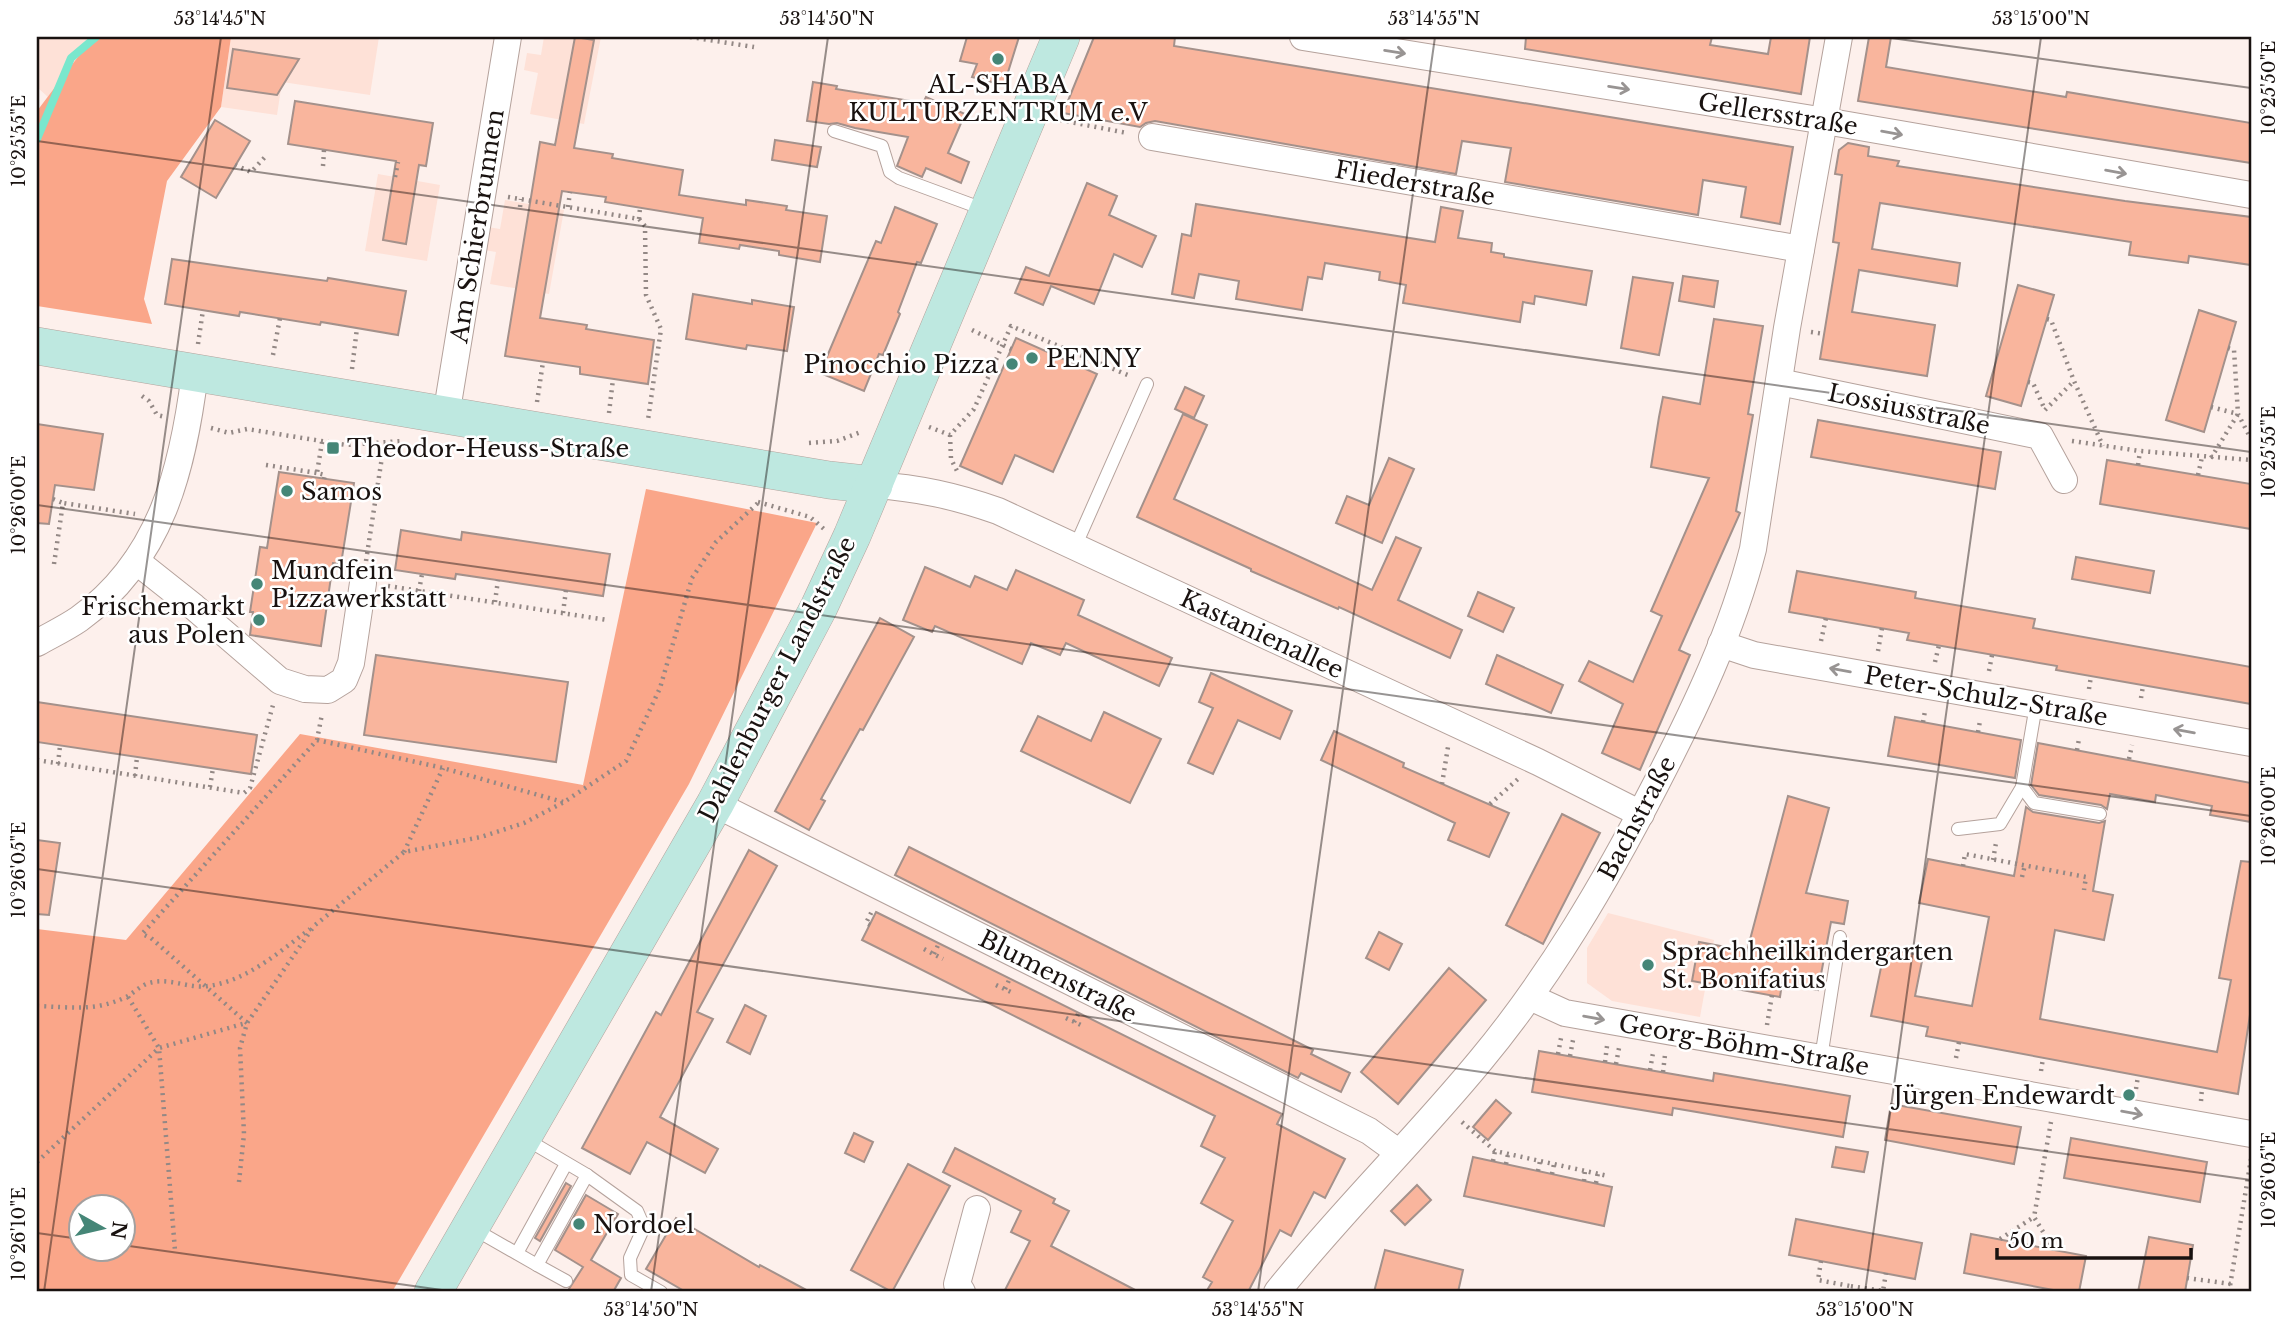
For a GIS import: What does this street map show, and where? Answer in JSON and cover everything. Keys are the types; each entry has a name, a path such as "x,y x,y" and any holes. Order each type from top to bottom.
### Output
{"main road":[{"name":"Dahlenburger Landstraße","path":"433,1292 715,804 819,607 874,485 1061,37"},
{"path":"37,346 196,359 446,416 828,480 874,485"}],"street":[{"name":"Am Schierbrunnen","path":"446,416 508,37"},
{"name":"Gellersstraße","path":"1303,37 1825,121 2251,195"},
{"name":"Bachstraße","path":"1277,1292 1317,1242 1482,1059 1530,997 1609,873 1677,744 1721,644 1745,581 1753,549 1801,249 1839,37"},
{"name":"Fliederstraße","path":"1152,137 1801,249"},
{"path":"37,643 78,620 110,593 135,561 162,518 189,422 196,359"},
{"name":"Lossiusstraße","path":"1779,382 2032,434"},
{"path":"2032,434 2064,480"},
{"name":"Kastanienallee","path":"874,485 925,489 998,511 1538,762 1641,814"},
{"path":"135,561 194,607 280,681 304,689 328,690 344,680 351,663 363,583"},
{"name":"Peter-Schulz-Straße","path":"1721,644 1754,654 2251,743"},
{"name":"Blumenstraße","path":"715,804 1368,1130 1398,1152"},
{"name":"Georg-Böhm-Straße","path":"1530,997 1565,1013 2251,1134"},
{"path":"961,1292 957,1284 977,1209"}],"lane":[{"path":"834,131 882,146 890,172 899,178 989,211"},
{"path":"1075,547 1147,384"},
{"path":"1958,830 2000,824 2022,787 2036,705"},
{"path":"2022,787 2034,803 2100,814"},
{"path":"1821,1058 1840,937"},
{"path":"523,1138 587,1175 637,1211 644,1227 630,1258 631,1275 661,1292"},
{"path":"517,1253 566,1164"},
{"path":"537,1265 587,1175"},
{"path":"471,1227 566,1281"}],"path":[{"path":"690,37 726,39 754,47"},
{"path":"1030,113 1152,137"},
{"path":"323,166 324,150"},
{"path":"235,165 251,172 265,157"},
{"path":"395,177 398,162"},
{"path":"483,192 639,219 645,226 646,295 661,329 648,422"},
{"path":"568,207 570,192"},
{"path":"520,207 522,199"},
{"path":"639,219 640,208"},
{"path":"196,359 203,310"},
{"path":"273,357 280,318"},
{"path":"2047,319 2051,320 2103,446"},
{"path":"932,428 950,435 974,409 1011,326 1147,384"},
{"path":"352,369 357,328"},
{"path":"971,330 1011,349"},
{"path":"2228,348 2234,350 2238,414 2251,439"},
{"path":"537,405 543,362"},
{"path":"608,416 613,379"},
{"path":"2074,381 2045,410 2032,434 2140,451 2251,460"},
{"path":"2028,382 2033,383 2045,410"},
{"path":"135,391 149,401 156,415 229,433 247,429 346,445 408,440"},
{"path":"2211,407 2238,414"},
{"path":"974,409 983,413"},
{"path":"2211,458 2238,414"},
{"path":"317,474 322,442"},
{"path":"384,444 363,583 607,620"},
{"path":"2138,466 2140,451"},
{"path":"2198,475 2202,457"},
{"path":"266,465 325,475 324,479"},
{"path":"53,499 63,503 162,518"},
{"path":"404,852 481,837 524,823 564,802 626,761 660,688 692,578 716,542 759,502"},
{"path":"54,564 63,503"},
{"path":"419,591 422,574"},
{"path":"495,602 498,580"},
{"path":"563,613 566,590"},
{"path":"37,760 244,793 250,788 280,681"},
{"path":"247,1023 151,938 142,934 317,740 328,690"},
{"path":"1442,784 1452,722"},
{"path":"317,740 443,768 564,802"},
{"path":"58,764 60,746"},
{"path":"135,776 137,757"},
{"path":"1490,804 1538,762"},
{"path":"210,787 213,768"},
{"path":"37,1006 96,1008 128,997 146,984 166,980 205,987 229,981 253,970 314,926 404,852 443,768"},
{"path":"1963,866 1965,854 2086,877 2084,890"},
{"path":"2022,877 2025,865"},
{"path":"239,1182 244,1134 240,1048 247,1023 314,926"},
{"path":"924,949 943,959"},
{"path":"996,985 1013,993"},
{"path":"128,997 159,1048 175,1251"},
{"path":"1066,1018 1083,1026"},
{"path":"37,1162 159,1048 247,1023"},
{"path":"2054,1250 2034,1217 2056,1099"},
{"path":"1442,1105 1495,1151 1608,1175"},
{"path":"1493,1161 1495,1151"},
{"path":"1506,1164 1508,1154"},
{"path":"2229,1292 2251,1158"},
{"path":"1538,1171 1540,1161"},
{"path":"1552,1174 1554,1164"},
{"path":"1584,1181 1585,1170"},
{"path":"1596,1183 1598,1173"},
{"path":"2000,1240 2034,1217"},
{"path":"1821,1261 1818,1280 1850,1286 1883,1291 1886,1273"},
{"path":"2187,1278 2231,1284"},
{"path":"1849,1292 1850,1286"}],"shaded area":[{"path":"37,37 93,37 48,97 37,87"},
{"path":"93,37 231,37 221,107 167,181 144,299 152,324 37,306 37,111"},
{"path":"231,37 379,37 370,95 282,82 277,115 221,107"},
{"path":"544,37 601,37 584,124 530,114 538,73 524,70 527,53 541,55"},
{"path":"378,174 440,185 427,261 365,251"},
{"path":"505,200 564,210 549,294 490,284 496,252 484,250 488,227 500,229"},
{"path":"646,489 817,523 689,784 392,1292 37,1292 37,929 126,940 300,734 583,785"},
{"name":"Sprachheilkindergarten St. Bonifatius","path":"1608,913 1714,940 1700,1017 1612,1001 1587,983 1587,948"}],"building":[{"path":"575,37 594,40 574,148 613,154 612,158 683,170 679,195 746,205 746,200 827,216 820,262 779,255 779,251 699,243 703,218 605,202 606,197 562,191 540,318 654,340 648,384 580,374 580,367 505,356 540,142 555,145"},
{"path":"967,37 1019,37 1004,85 972,77 977,64 960,61"},
{"path":"1094,37 1175,37 1174,46 1793,147 1780,224 1741,217 1746,187 1703,180 1698,215 1505,182 1511,148 1462,141 1456,174 1155,121 1140,127 1063,113"},
{"path":"1526,37 1712,37 1710,45 1768,54 1771,37 1810,37 1801,94 1525,49"},
{"path":"1869,37 1891,37 1886,67 2066,97 2067,92 2251,123 2251,163 1858,101"},
{"path":"233,49 299,59 277,95 227,88"},
{"path":"813,82 837,86 836,89 923,103 926,97 965,114 948,153 969,162 961,183 926,168 922,177 897,166 908,137 837,123 807,121"},
{"path":"295,101 433,123 426,166 419,165 406,244 383,240 396,161 288,144"},
{"path":"215,120 250,141 216,198 181,177"},
{"path":"775,140 821,147 817,167 772,160"},
{"path":"1848,143 1869,147 1868,156 1899,161 1897,166 2125,201 2251,217 2251,265 2189,256 2188,263 2129,255 2131,242 1880,203 1872,249 1960,263 1957,286 1859,270 1852,312 1935,325 1927,376 1820,359 1839,243 1833,242 1842,175 1835,174 1839,150"},
{"path":"1087,183 1117,196 1109,215 1156,236 1142,267 1114,254 1094,304 1051,286 1043,305 1015,293 1026,267 1049,276"},
{"path":"1196,204 1435,242 1441,207 1463,211 1458,238 1492,243 1491,252 1504,254 1504,257 1592,271 1586,305 1535,296 1534,304 1523,302 1520,322 1403,303 1406,285 1379,280 1380,272 1325,263 1322,279 1308,277 1302,310 1236,299 1239,281 1199,274 1194,298 1172,294 1182,234 1191,236"},
{"path":"895,207 937,224 921,263 917,262 898,312 900,314 864,391 820,373 876,241 881,243"},
{"path":"172,259 327,281 328,278 406,291 398,335 321,322 320,325 240,312 239,316 165,304"},
{"path":"1683,276 1718,281 1714,307 1679,301"},
{"path":"1633,277 1673,283 1659,355 1621,348"},
{"path":"2018,285 2054,295 2021,406 1986,396"},
{"path":"693,294 752,304 752,300 794,307 787,351 747,345 746,349 686,339"},
{"path":"2199,310 2236,322 2204,432 2166,420"},
{"path":"1714,319 1763,326 1748,414 1753,415 1736,511 1740,513 1679,650 1690,655 1640,770 1602,753 1623,704 1579,681 1589,661 1633,682 1662,616 1651,611 1709,478 1651,467 1659,417 1663,397 1700,404"},
{"path":"1016,338 1097,374 1053,472 1015,455 1002,484 960,466"},
{"path":"1185,387 1204,396 1194,418 1175,409"},
{"path":"1183,414 1207,425 1174,499 1372,590 1396,537 1421,548 1398,600 1462,630 1450,658 1339,607 1338,609 1251,571 1137,517"},
{"path":"1818,420 2001,452 1995,489 1811,457"},
{"path":"37,424 103,434 94,490 55,485 49,524 37,523"},
{"path":"1389,458 1414,469 1382,543 1336,523 1347,496 1369,505"},
{"path":"2107,460 2251,484 2251,529 2100,504"},
{"path":"279,472 354,483 341,564 333,563 321,646 250,635 253,612 250,612 260,547 267,548"},
{"path":"401,530 461,540 462,532 610,554 603,596 456,574 455,579 395,570"},
{"path":"2076,557 2154,571 2150,593 2072,579"},
{"path":"925,567 970,587 975,576 1007,590 1016,570 1084,600 1078,615 1172,658 1159,686 1066,643 1060,655 1031,643 1022,664 935,626 932,632 903,620"},
{"path":"1797,571 1916,592 1915,598 2035,619 2033,628 2251,667 2251,704 2056,670 2057,666 1907,640 1909,633 1789,612"},
{"path":"1478,592 1514,608 1503,632 1468,616"},
{"path":"880,618 914,637 821,799 825,801 809,830 775,811"},
{"path":"376,655 568,682 556,762 364,735"},
{"path":"1497,655 1563,685 1551,713 1486,684"},
{"path":"1211,673 1292,711 1280,739 1238,720 1213,774 1188,763 1213,708 1199,702"},
{"path":"37,702 257,735 251,774 37,742"},
{"path":"1104,712 1161,739 1130,803 1021,751 1038,716 1091,741"},
{"path":"1895,717 2021,740 2015,778 1888,756"},
{"path":"1334,731 1404,763 1403,767 1509,813 1489,857 1448,840 1455,823 1321,760"},
{"path":"2038,743 2251,783 2251,822 2210,815 2212,806 2156,795 2155,802 2110,794 2107,809 2101,805 2039,795 2031,785"},
{"path":"1788,796 1829,808 1806,893 1848,901 1844,924 1831,922 1818,990 1782,983 1780,997 1692,981 1699,942 1747,951"},
{"path":"2026,807 2033,812 2099,823 2105,821 2093,891 2113,895 2104,940 2055,930 2040,1019 2217,1052 2231,980 2219,978 2241,861 2251,862 2251,1008 2238,1094 1926,1036 1928,1027 1871,1016 1885,948 1923,956 1915,996 1972,1006 1989,917 1919,903 1928,859 2014,876"},
{"path":"1562,814 1600,833 1543,944 1506,925"},
{"path":"37,840 60,843 49,915 37,914"},
{"path":"909,847 1313,1050 1311,1054 1350,1073 1341,1092 1301,1073 1298,1078 895,875"},
{"path":"749,850 777,866 697,1012 713,1019 660,1117 718,1149 705,1173 647,1142 630,1174 582,1148 656,1012 661,1015"},
{"path":"876,912 1282,1114 1277,1124 1345,1159 1325,1198 1314,1192 1291,1236 1280,1230 1248,1292 1206,1292 1212,1282 1203,1277 1233,1221 1201,1203 1225,1158 1201,1146 1215,1116 862,940"},
{"path":"1379,932 1402,944 1389,970 1366,958"},
{"path":"1449,968 1486,1000 1398,1104 1361,1072"},
{"path":"745,1005 766,1016 750,1054 727,1042"},
{"path":"1539,1051 1713,1081 1714,1073 1850,1096 1843,1137 1673,1108 1672,1115 1532,1092"},
{"path":"1496,1100 1511,1113 1488,1140 1473,1127"},
{"path":"1891,1104 2021,1127 2014,1164 1885,1140"},
{"path":"854,1133 873,1142 864,1162 845,1153"},
{"path":"2071,1138 2207,1162 2200,1202 2064,1178"},
{"path":"1836,1147 1868,1152 1864,1172 1832,1167"},
{"path":"955,1148 1055,1199 1053,1203 1069,1211 1051,1246 1139,1292 1004,1292 1030,1241 1011,1232 1021,1211 943,1172"},
{"path":"1473,1157 1612,1187 1604,1226 1464,1196"},
{"path":"908,1164 950,1186 892,1292 851,1270"},
{"path":"566,1183 571,1186 540,1241 535,1238"},
{"path":"1417,1185 1431,1200 1405,1225 1391,1211"},
{"path":"586,1195 618,1214 591,1260 621,1278 613,1292 567,1292 583,1267 555,1250"},
{"path":"676,1218 759,1267 760,1265 810,1292 686,1292 646,1269"},
{"path":"1796,1219 1922,1243 1915,1279 1789,1255"},
{"path":"1971,1234 2086,1256 2079,1292 2064,1292 1964,1273"},
{"path":"2149,1237 2193,1245 2185,1292 2138,1292"},
{"path":"1385,1250 1463,1270 1458,1292 1374,1292"}],"waterway":[{"path":"37,139 71,58 96,37"}],"place":[{"name":"AL-SHABA KULTURZENTRUM e.V","path":"998,59"},
{"name":"PENNY","path":"1032,358"},
{"name":"Pinocchio Pizza","path":"1012,364"},
{"name":"Theodor-Heuss-Straße","path":"333,448"},
{"name":"Samos","path":"287,491"},
{"name":"Mundfein Pizzawerkstatt","path":"257,584"},
{"name":"Frischemarkt aus Polen","path":"259,620"},
{"name":"Sprachheilkindergarten St. Bonifatius","path":"1648,965"},
{"name":"Jürgen Endewardt","path":"2129,1095"},
{"name":"Nordoel","path":"579,1224"}]}
